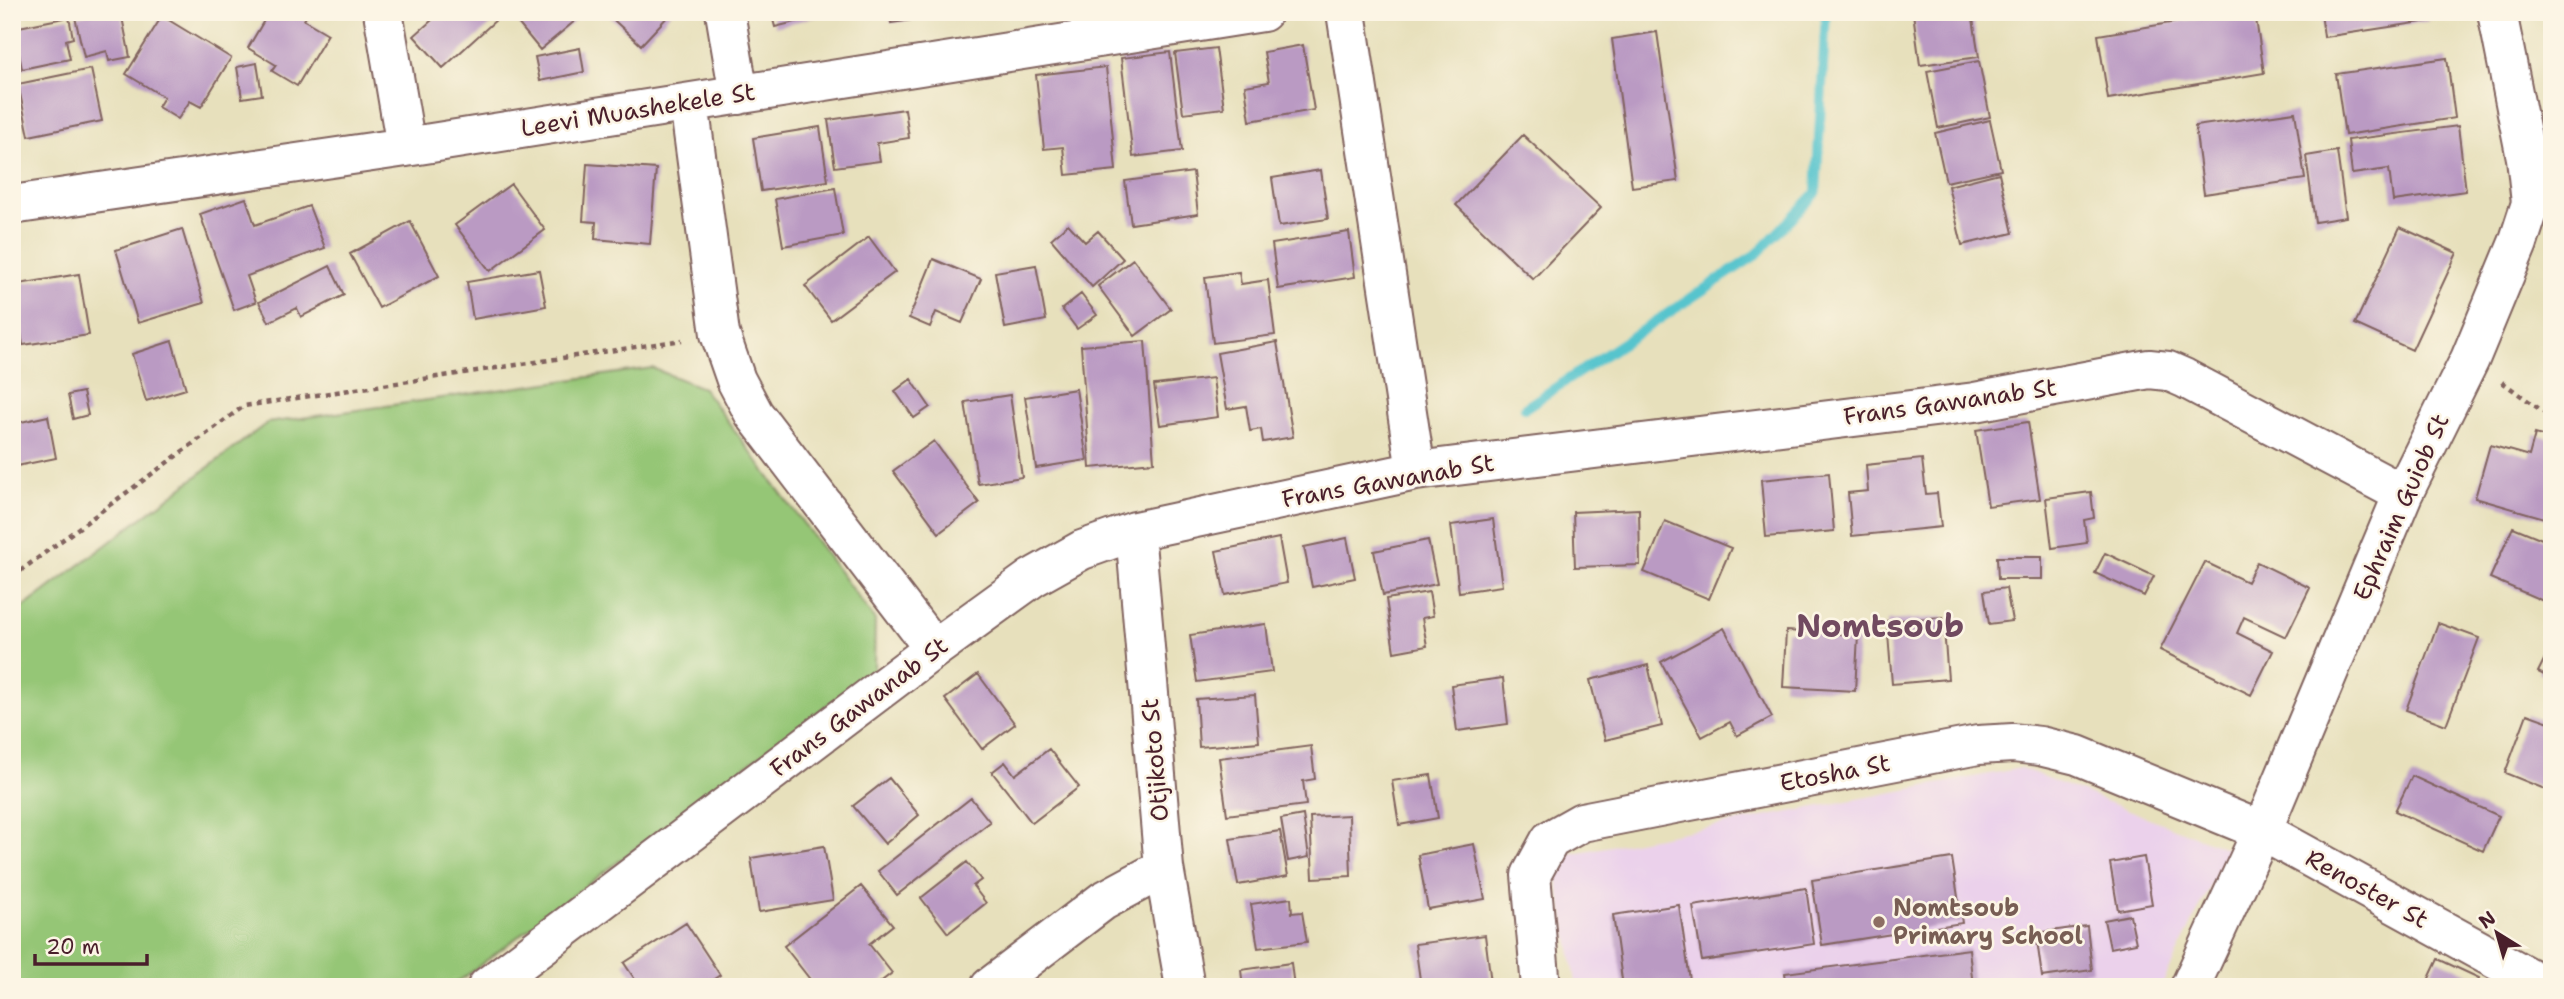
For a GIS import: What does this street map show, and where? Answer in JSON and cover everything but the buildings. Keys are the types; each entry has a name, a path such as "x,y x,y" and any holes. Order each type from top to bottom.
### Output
{"street":[{"path":"383,12 406,147"},
{"path":"725,12 739,95"},
{"name":"Leevi Muashekele St","path":"12,205 406,147 1263,12"},
{"path":"1346,12 1416,471"},
{"name":"Ephraim Guiob St","path":"2190,987 2262,831 2403,494 2470,359 2518,243 2531,203 2526,158 2497,12"},
{"path":"689,103 720,334 736,380 754,414 934,649"},
{"name":"Frans Gawanab St","path":"487,987 1032,578 1082,550 1135,531 1416,471 1975,402 2149,369 2168,371 2184,378 2403,494"},
{"name":"Otjikoto St","path":"1135,531 1164,868 1185,987"},
{"name":"Etosha St","path":"1541,987 1531,875 1550,840 1582,822 1978,745 2013,743 2077,755 2262,831"},
{"name":"Renoster St","path":"2262,831 2546,987"},
{"path":"990,987 1103,901 1164,868"}],"path":[{"path":"12,577 244,406 720,334"},
{"path":"2470,359 2552,418"}],"shaded area":[{"name":"Nomtsoub Primary School","path":"2021,768 2228,849 2161,987 1577,987 1553,857"}],"green space":[{"path":"652,368 703,388 875,620 874,670 451,987 12,987 12,616 267,423"}],"waterway":[{"path":"1525,408 1756,255 1816,193 1826,12"}],"place":[{"name":"Nomtsoub Primary School","path":"1879,922"}],"district":[{"name":"Nomtsoub","path":"1880,625"}]}
